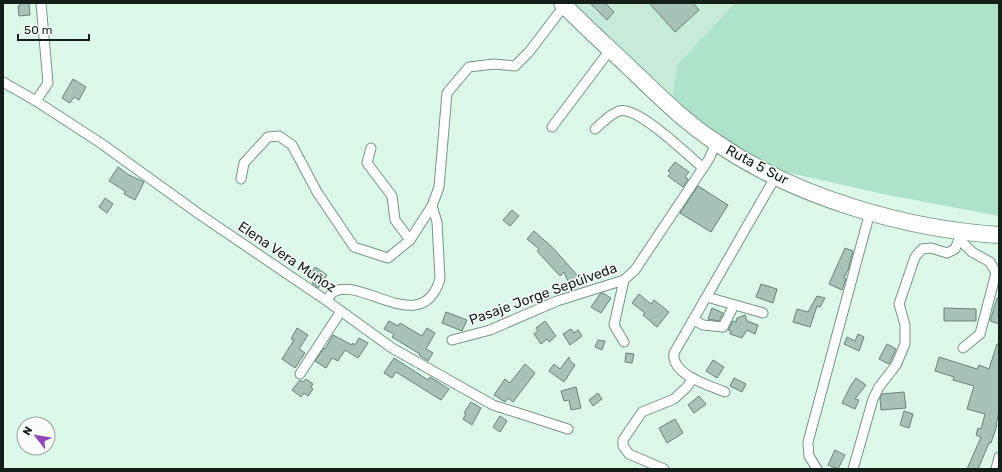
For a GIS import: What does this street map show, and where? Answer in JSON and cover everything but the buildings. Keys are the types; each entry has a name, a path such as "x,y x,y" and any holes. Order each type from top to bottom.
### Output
{"highway":[{"name":"Ruta 5 Sur","path":"563,4 675,111 716,143 776,176 822,196 870,212 961,236 999,235"}],"street":[{"path":"36,101 48,83 41,3"},
{"path":"240,179 244,163 268,137 279,136 292,145 317,192 354,247 388,258 410,240 432,206 440,187 447,93 470,67 494,64 515,66 529,52 563,4"},
{"path":"552,127 610,50"},
{"name":"Elena Vera Muñoz","path":"3,82 36,101 102,144 199,214 327,300 392,348 493,405 568,430"},
{"path":"595,129 619,110 627,110 635,113 651,124 703,168"},
{"name":"Pasaje Jorge Sepúlveda","path":"452,340 490,330 557,301 624,280 635,270 709,159 716,143"},
{"path":"371,148 367,163 392,196 395,220 410,240"},
{"path":"725,392 692,378 678,368 675,364 673,356 676,348 694,320 776,176"},
{"path":"327,300 331,293 341,290 355,290 389,302 413,305 426,301 438,286 440,279 437,222 432,206"},
{"path":"817,469 809,456 808,442 870,212"},
{"path":"961,236 972,252 990,262 996,273 980,334 963,348"},
{"path":"853,469 872,399 878,387 896,365 905,344 905,325 899,304 915,257 922,249 931,248 947,253 955,249 961,236"},
{"path":"624,280 614,325 624,342"},
{"path":"707,297 763,313"},
{"path":"694,320 703,325 723,327 734,305"},
{"path":"300,374 341,311"},
{"path":"664,469 629,454 623,446 623,440 642,412 674,399 687,387 692,378"},
{"path":"996,469 999,457"}],"shaded area":[{"path":"570,3 735,3 677,65 672,98"},
{"path":"735,3 999,3 999,216 883,194 781,171 735,149 672,98 677,65"}]}
